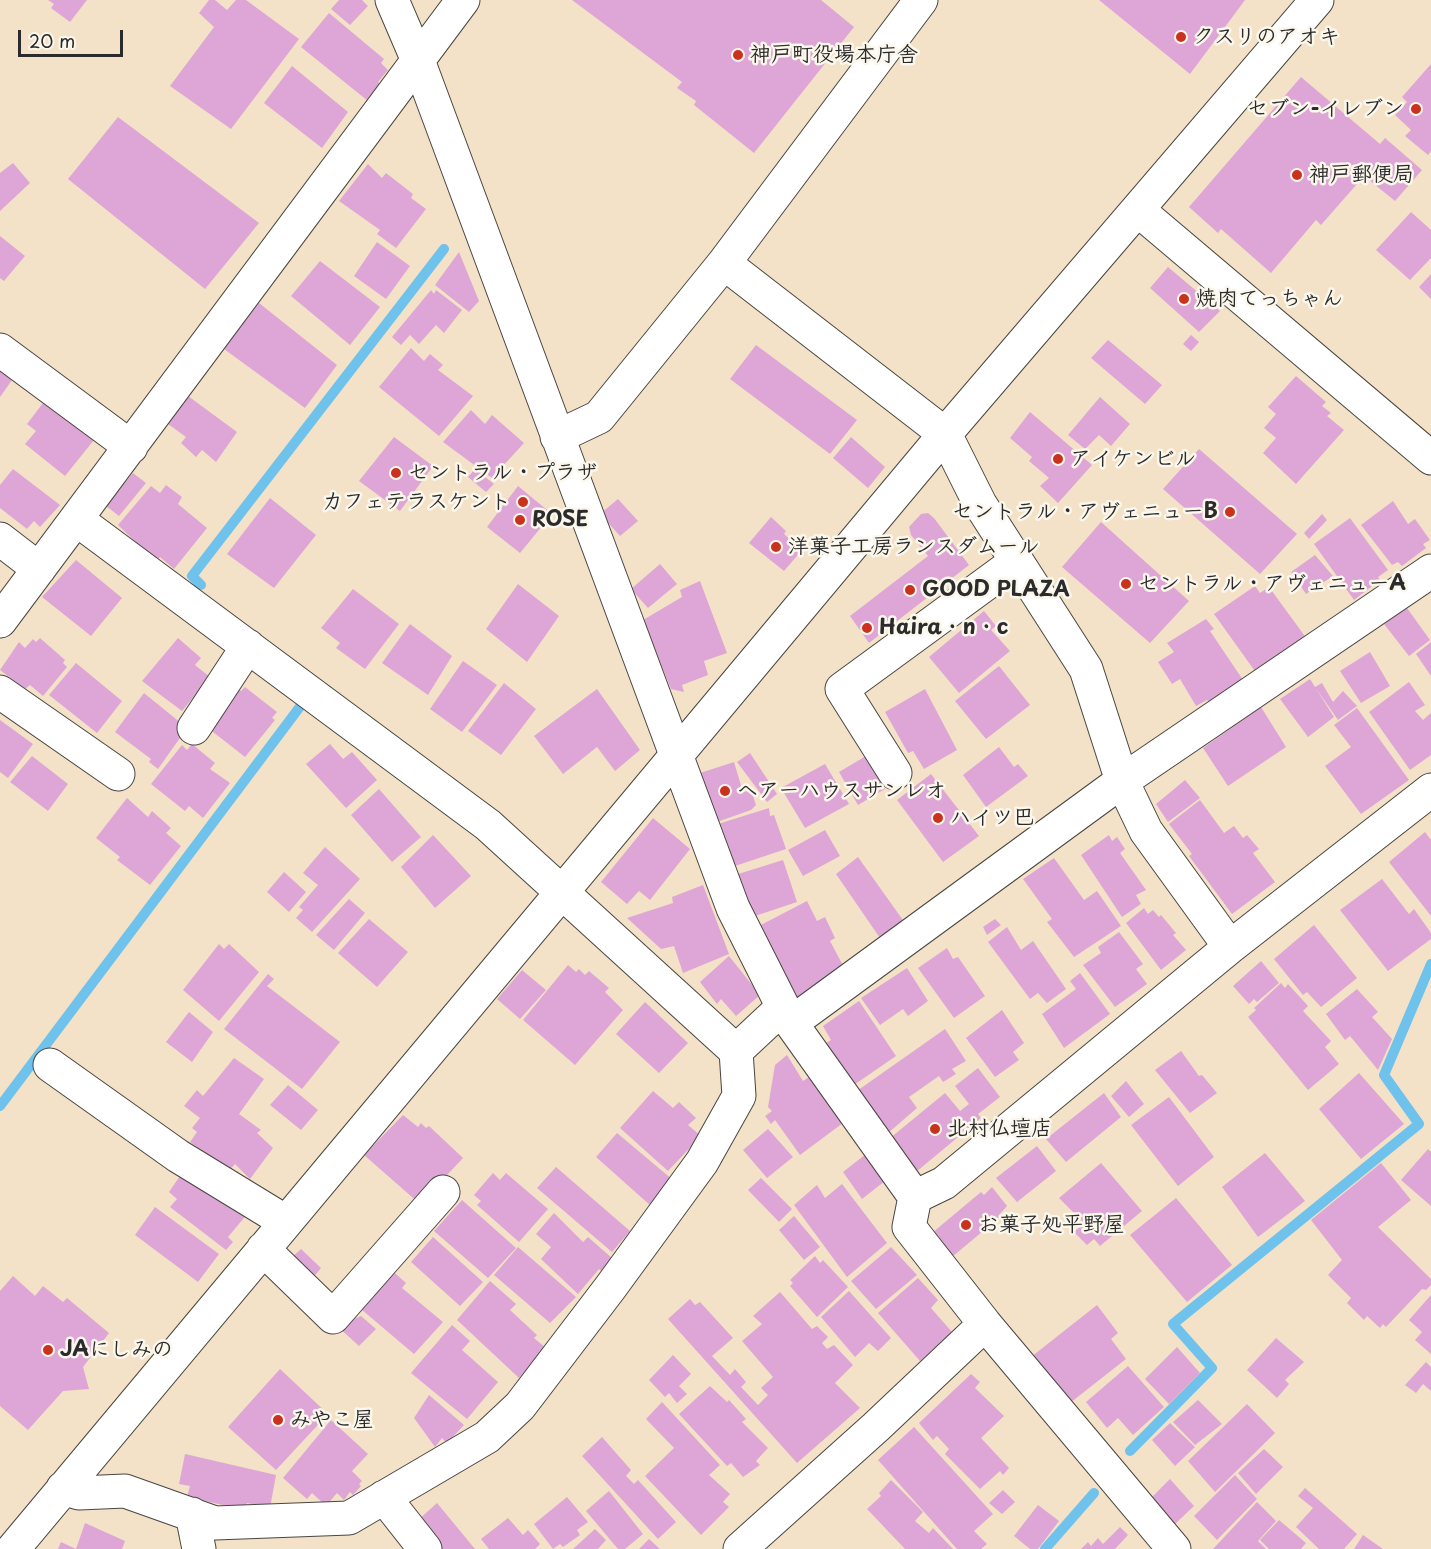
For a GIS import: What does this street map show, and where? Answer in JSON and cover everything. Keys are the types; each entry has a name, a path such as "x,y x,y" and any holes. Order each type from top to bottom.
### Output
{"street":[{"path":"392,0 419,63 733,908 787,1015 915,1197 909,1227 985,1324 1174,1549"},
{"path":"0,621 464,0"},
{"path":"557,437 599,417 724,263 921,0"},
{"path":"13,1549 945,434 1317,0"},
{"path":"1138,210 1430,453"},
{"path":"724,263 945,434 980,504 1086,669 1122,781 1146,831 1230,947"},
{"path":"0,350 131,447"},
{"path":"63,1488 79,1493 124,1491 215,1523 349,1518 487,1437 520,1406 702,1162 739,1096 736,1051 562,890 488,825 76,519"},
{"path":"0,539 39,569"},
{"path":"895,773 842,689 1017,561"},
{"path":"736,1051 1122,781 1431,571"},
{"path":"194,728 248,646"},
{"path":"0,692 118,774"},
{"path":"915,1197 944,1183 1230,947 1431,790"},
{"path":"50,1065 178,1156 286,1222"},
{"path":"263,1249 333,1317 443,1192"},
{"path":"740,1549 876,1427 985,1324"},
{"path":"384,1497 425,1549"},
{"path":"192,1515 200,1549"}],"building":[{"path":"48,0 87,0 70,22 51,8 54,4"},
{"path":"209,0 215,0 227,10 236,0 246,0 299,39 231,129 170,86 214,27 199,13"},
{"path":"339,0 362,0 368,6 350,25 331,9"},
{"name":"神戸町役場本庁舎","path":"572,0 821,0 854,27 754,153 694,105 696,101 677,88 682,82"},
{"name":"クスリのアオキ","path":"1099,0 1245,0 1190,74"},
{"path":"329,13 384,59 381,63 388,70 378,82 382,86 368,101 301,47"},
{"name":"セブン-イレブン","path":"1431,64 1431,151 1428,155 1405,136 1411,130 1395,115 1407,102 1402,97"},
{"path":"292,66 348,112 322,148 264,103"},
{"path":"1301,77 1380,144 1385,138 1422,170 1395,201 1364,176 1321,225 1316,220 1271,273 1221,229 1218,233 1189,207"},
{"path":"118,117 259,223 205,289 68,179"},
{"path":"13,163 30,183 0,211 0,173"},
{"path":"368,164 382,178 386,173 413,194 411,198 426,209 396,248 377,234 380,230 339,201"},
{"path":"1411,212 1431,230 1431,258 1410,280 1376,250"},
{"path":"0,236 25,256 4,281 0,278"},
{"path":"377,242 410,266 386,299 354,276"},
{"path":"459,252 479,301 469,312 435,285"},
{"path":"320,261 380,307 350,345 291,296"},
{"name":"焼肉てっちゃん","path":"1168,267 1220,311 1199,332 1150,288"},
{"path":"1431,274 1431,299 1419,287"},
{"path":"431,290 434,294 436,290 462,310 444,333 436,325 419,344 410,335 401,345 392,337"},
{"path":"259,303 337,365 305,408 224,349"},
{"path":"1191,335 1199,342 1191,351 1183,344"},
{"path":"1108,340 1162,385 1145,404 1091,358"},
{"path":"756,345 857,420 830,454 730,379"},
{"path":"411,348 424,361 430,354 443,365 438,370 473,396 439,436 379,387"},
{"path":"0,371 12,380 0,397"},
{"path":"1296,376 1326,402 1322,406 1331,413 1327,416 1344,430 1296,484 1263,453 1276,438 1264,428 1276,414 1268,407"},
{"path":"188,396 237,432 216,462 202,450 196,457 181,443 186,437 168,424"},
{"path":"1100,397 1130,424 1111,446 1099,435 1085,449 1068,435"},
{"path":"43,403 94,440 65,476 25,444 36,431 27,424"},
{"path":"471,410 485,424 492,415 524,443 492,478 443,442"},
{"name":"アイケンビル","path":"1030,412 1092,465 1058,503 1040,486 1049,478 1029,461 1032,457 1010,438"},
{"name":"セントラル・プラザ","path":"394,437 433,466 400,511 359,481"},
{"path":"851,437 885,467 868,488 833,458"},
{"name":"セントラル・アヴェニューB","path":"1199,449 1297,534 1260,574 1163,489"},
{"path":"13,469 60,505 40,527 34,521 27,529 0,508 0,485"},
{"path":"475,469 494,484 486,492 468,477"},
{"path":"133,473 146,483 119,516 106,506"},
{"path":"166,485 182,497 178,504 207,528 174,569 160,557 156,562 118,525 151,486 160,493"},
{"name":"ROSE","path":"518,486 552,514 520,553 487,527"},
{"path":"270,498 316,535 274,588 227,554"},
{"path":"618,499 638,521 620,536 600,514"},
{"path":"1393,501 1408,524 1415,519 1430,540 1423,544 1426,548 1402,566 1398,562 1392,565 1361,525"},
{"name":"GOOD PLAZA","path":"928,513 969,565 869,643 850,616 928,556 911,535 909,527 921,514"},
{"path":"1322,514 1327,520 1309,539 1304,533"},
{"name":"洋菓子工房ランスダムール","path":"771,517 786,531 784,534 802,550 784,571 749,543"},
{"path":"1350,518 1388,570 1378,577 1380,580 1354,600 1314,544"},
{"name":"セントラル・アヴェニューA","path":"1101,522 1189,601 1150,643 1062,567"},
{"path":"1315,555 1333,576 1306,594 1291,572"},
{"path":"76,560 122,598 91,636 42,597"},
{"path":"660,564 677,584 648,608 631,589"},
{"path":"700,581 727,653 704,661 708,675 682,685 684,692 671,689 643,620 682,597 680,590"},
{"path":"518,584 559,616 527,662 486,629"},
{"path":"1255,586 1260,593 1269,587 1307,639 1257,674 1214,614"},
{"path":"353,589 399,624 365,669 336,648 340,643 321,628"},
{"path":"1407,608 1430,640 1409,656 1384,624"},
{"path":"984,611 996,626 991,630 1010,651 959,693 929,657"},
{"path":"1206,619 1214,629 1210,631 1243,680 1209,702 1207,700 1196,706 1180,679 1172,684 1158,662 1174,652 1167,643"},
{"path":"410,624 452,656 428,695 382,663"},
{"path":"40,638 65,660 63,663 67,667 43,696 30,685 25,689 0,670 19,642 25,648 33,639 36,642"},
{"path":"178,638 201,658 195,665 210,677 182,711 142,681"},
{"path":"1431,642 1431,676 1416,654"},
{"path":"1370,652 1390,686 1361,703 1340,671"},
{"path":"463,661 497,685 462,732 430,709"},
{"path":"76,663 122,701 97,733 49,695"},
{"path":"999,666 1030,705 986,739 955,701"},
{"path":"1310,679 1334,717 1308,737 1280,699"},
{"path":"1409,682 1425,705 1415,711 1423,720 1431,713 1431,755 1410,770 1369,712"},
{"path":"504,683 536,709 501,755 468,731"},
{"path":"1322,683 1333,702 1343,691 1357,706 1338,720 1315,687"},
{"path":"245,687 277,712 272,718 275,720 245,757 208,728 238,689 241,691"},
{"path":"597,689 640,750 615,771 597,747 563,774 534,736"},
{"path":"925,689 957,750 924,769 913,751 908,753 885,712"},
{"path":"144,693 187,728 158,769 149,762 151,759 115,732"},
{"path":"1261,707 1286,747 1228,786 1203,748"},
{"path":"1357,708 1409,780 1361,814 1325,766 1351,747 1334,725"},
{"path":"0,720 33,744 8,778 0,772"},
{"path":"192,744 215,763 210,769 230,783 203,818 189,806 185,811 151,784 182,745 187,750"},
{"path":"330,744 343,759 352,752 377,780 346,808 306,764"},
{"path":"999,747 1014,767 1018,764 1028,776 986,807 963,775"},
{"path":"750,753 777,794 767,802 737,762"},
{"path":"32,756 68,784 48,811 10,782"},
{"path":"866,756 885,789 858,805 839,772"},
{"name":"ヘアーハウスサンレオ","path":"734,762 743,792 751,790 756,805 751,810 717,822 700,773"},
{"path":"825,764 849,804 805,828 781,788"},
{"name":"ハイツ巴","path":"931,774 979,836 943,862 897,800"},
{"path":"1185,780 1200,798 1168,822 1156,804"},
{"path":"379,789 421,837 392,862 351,815"},
{"path":"127,798 148,817 152,811 171,828 166,833 181,846 150,885 117,860 120,857 96,838"},
{"path":"1200,800 1224,833 1234,826 1243,838 1247,835 1259,849 1253,853 1275,882 1232,914 1189,856 1192,854 1169,824"},
{"path":"769,808 770,816 774,815 786,849 732,867 718,824"},
{"path":"653,818 690,849 650,900 639,891 627,904 601,882"},
{"path":"825,830 840,856 803,876 788,850"},
{"path":"1425,832 1431,840 1431,916 1389,862"},
{"path":"433,835 471,876 435,908 401,867"},
{"path":"1109,835 1112,841 1117,837 1125,849 1120,853 1146,890 1136,895 1141,904 1122,917 1081,855"},
{"path":"325,847 360,879 312,932 296,918 303,910 299,907 318,885 303,873"},
{"path":"858,857 905,923 882,941 836,874"},
{"path":"1054,858 1084,900 1097,891 1121,926 1074,957 1047,922 1052,919 1023,879"},
{"path":"783,860 797,902 749,918 735,875"},
{"path":"284,872 306,892 289,912 267,892"},
{"path":"1382,879 1409,914 1414,909 1431,933 1431,939 1388,971 1340,910"},
{"path":"703,885 729,954 683,973 674,946 661,949 627,918 673,903 672,897"},
{"path":"349,899 365,913 334,950 316,935"},
{"path":"807,901 817,921 825,917 835,938 830,941 847,973 794,1002 755,928"},
{"path":"1144,908 1148,914 1153,910 1159,917 1161,915 1176,933 1173,935 1186,950 1161,970 1126,923"},
{"path":"369,919 408,952 377,987 338,953"},
{"path":"995,919 1001,925 987,935 983,927"},
{"path":"1314,925 1357,978 1321,1007 1307,992 1303,995 1274,959"},
{"path":"1007,927 1021,950 1033,941 1066,989 1047,1003 1038,993 1030,999 988,942"},
{"path":"1119,932 1143,964 1136,969 1147,984 1115,1007 1083,965 1101,953 1098,947"},
{"path":"219,944 224,949 229,944 259,972 219,1021 183,990"},
{"path":"947,948 953,959 958,957 985,996 954,1018 918,968"},
{"path":"729,956 760,995 736,1016 721,999 717,1004 700,982"},
{"path":"1261,961 1279,983 1257,1002 1254,999 1249,1004 1233,986"},
{"path":"568,965 576,972 579,969 585,975 589,971 609,988 605,992 623,1010 575,1065 523,1020"},
{"path":"907,968 928,1001 908,1016 903,1009 880,1025 861,998"},
{"path":"522,970 546,990 520,1019 497,999"},
{"path":"1080,973 1110,1014 1064,1048 1042,1014 1076,989 1070,981"},
{"path":"268,974 274,979 267,986 340,1042 302,1089 224,1029"},
{"path":"1281,983 1285,988 1288,984 1308,1006 1303,1011 1331,1041 1325,1047 1339,1064 1308,1090 1248,1017 1256,1010 1254,1008"},
{"path":"1357,989 1378,1012 1372,1017 1392,1039 1378,1070 1350,1036 1345,1040 1326,1014"},
{"path":"859,1001 896,1056 851,1087 823,1045 831,1040 823,1026"},
{"path":"645,1002 688,1043 659,1073 616,1034"},
{"path":"1002,1010 1024,1043 1013,1052 1019,1060 995,1077 966,1038"},
{"path":"189,1012 213,1032 192,1062 166,1042"},
{"path":"945,1029 966,1061 952,1069 956,1074 943,1082 939,1076 909,1097 917,1108 887,1134 854,1093"},
{"path":"1181,1051 1199,1076 1202,1075 1217,1093 1190,1113 1155,1070"},
{"path":"787,1055 803,1081 809,1077 843,1123 800,1155 775,1120 771,1124 765,1116 772,1111 768,1107 775,1065"},
{"path":"234,1058 264,1079 239,1114 261,1130 257,1133 273,1148 250,1179 235,1164 229,1171 190,1142 197,1132 192,1128 200,1118 184,1106 197,1090 203,1096"},
{"name":"北村仏壇店","path":"978,1068 1000,1097 978,1114 981,1118 916,1172 889,1139 945,1093 960,1111 969,1104 955,1086"},
{"path":"1359,1073 1404,1124 1361,1159 1319,1109"},
{"path":"1126,1081 1144,1104 1129,1117 1111,1096"},
{"path":"288,1085 318,1110 301,1130 270,1105"},
{"path":"653,1091 673,1108 679,1102 696,1118 688,1125 701,1136 668,1171 620,1128"},
{"path":"1104,1093 1121,1117 1066,1162 1046,1139"},
{"path":"1169,1097 1214,1157 1178,1186 1131,1125"},
{"path":"403,1115 418,1127 421,1123 426,1128 429,1126 463,1158 420,1204 364,1155"},
{"path":"768,1129 793,1157 767,1178 743,1150"},
{"path":"617,1133 673,1180 651,1206 596,1157"},
{"path":"1037,1146 1056,1171 1017,1202 996,1178"},
{"path":"1428,1149 1431,1152 1431,1206 1401,1180"},
{"path":"1265,1153 1305,1201 1258,1237 1222,1187"},
{"path":"866,1154 885,1181 862,1199 843,1172"},
{"path":"1101,1163 1142,1211 1100,1246 1094,1239 1087,1245 1074,1232 1084,1223 1059,1198"},
{"path":"1381,1163 1411,1200 1378,1227 1431,1279 1431,1285 1426,1290 1422,1289 1386,1327 1383,1324 1380,1328 1367,1316 1364,1320 1347,1303 1351,1298 1328,1275 1342,1260 1311,1220"},
{"path":"556,1167 630,1231 612,1252 537,1188"},
{"path":"184,1170 249,1212 228,1237 233,1242 226,1250 170,1207 177,1199 169,1192"},
{"path":"493,1173 500,1180 506,1173 548,1209 519,1242 477,1205 481,1201 474,1195"},
{"path":"761,1178 792,1209 779,1222 748,1190"},
{"path":"842,1184 887,1243 847,1277 794,1205 817,1185 825,1198"},
{"name":"お菓子処平野屋","path":"992,1187 1007,1206 999,1215 1001,1216 952,1257 932,1233 981,1192 984,1195"},
{"path":"1176,1198 1232,1265 1187,1302 1130,1235"},
{"path":"462,1200 516,1248 488,1278 434,1231"},
{"path":"155,1207 219,1254 198,1282 135,1235"},
{"path":"554,1213 583,1242 588,1237 612,1258 601,1271 599,1269 578,1294 541,1259 551,1247 536,1234"},
{"path":"794,1216 820,1247 804,1260 779,1230"},
{"path":"433,1237 483,1282 460,1306 411,1262"},
{"path":"518,1247 576,1297 550,1323 494,1275"},
{"path":"891,1247 917,1275 876,1309 851,1281"},
{"path":"301,1249 321,1268 312,1279 291,1258"},
{"path":"815,1256 820,1263 823,1260 848,1287 817,1317 790,1286 793,1283 790,1280"},
{"path":"388,1267 406,1283 402,1288 443,1322 414,1354 355,1304"},
{"name":"JAにしみの","path":"13,1276 35,1296 43,1286 63,1302 67,1298 109,1333 83,1367 89,1389 63,1391 28,1430 0,1406 0,1291"},
{"path":"918,1278 938,1300 931,1308 952,1332 920,1361 878,1313"},
{"path":"490,1281 516,1304 510,1310 537,1335 534,1338 546,1348 519,1378 457,1320"},
{"path":"849,1291 891,1338 878,1351 869,1343 855,1357 821,1317"},
{"path":"780,1292 812,1329 817,1326 828,1337 822,1343 827,1349 834,1345 853,1365 835,1383 860,1408 797,1463 668,1319 690,1299 695,1305 700,1302 733,1338 712,1356 730,1375 735,1369 746,1382 741,1387 758,1405 768,1395 761,1388 773,1377 742,1341 762,1324 753,1316"},
{"path":"1431,1295 1431,1354 1415,1340 1422,1332 1409,1320"},
{"path":"1097,1305 1118,1333 1111,1339 1126,1359 1070,1403 1031,1357"},
{"path":"361,1316 376,1329 359,1346 337,1326"},
{"path":"452,1325 470,1341 462,1350 498,1382 467,1419 411,1373"},
{"path":"1276,1338 1304,1362 1285,1380 1289,1384 1277,1398 1247,1370"},
{"path":"1177,1347 1200,1373 1169,1404 1145,1379"},
{"path":"673,1355 691,1374 679,1386 687,1394 677,1403 669,1393 665,1397 649,1380"},
{"path":"1426,1362 1431,1367 1431,1391 1423,1384 1416,1393 1405,1385"},
{"path":"1128,1366 1164,1407 1133,1435 1118,1418 1107,1428 1086,1402"},
{"name":"みやこ屋","path":"280,1369 328,1414 276,1470 228,1427"},
{"path":"971,1374 980,1382 975,1388 1004,1416 981,1438 1009,1468 1003,1475 1000,1471 980,1489 945,1454 949,1449 937,1436 933,1440 919,1423"},
{"path":"710,1386 727,1402 729,1400 746,1419 742,1422 768,1448 756,1461 760,1465 743,1477 731,1463 727,1466 679,1414"},
{"path":"429,1395 464,1425 447,1443 442,1438 435,1447 414,1418"},
{"path":"1198,1400 1222,1424 1195,1445 1173,1422"},
{"path":"662,1402 720,1465 709,1475 730,1494 723,1502 729,1507 701,1535 645,1476 674,1448 646,1419"},
{"path":"1247,1404 1275,1433 1215,1492 1188,1461"},
{"path":"331,1420 368,1454 352,1471 362,1481 359,1484 361,1486 353,1495 350,1492 344,1500 337,1493 326,1506 312,1493 307,1499 283,1478"},
{"path":"1170,1423 1195,1447 1175,1466 1152,1440"},
{"path":"914,1427 993,1514 974,1531 987,1544 981,1549 957,1549 878,1460"},
{"path":"602,1437 631,1470 626,1476 634,1484 638,1480 676,1522 658,1539 582,1456"},
{"path":"1264,1449 1283,1467 1256,1494 1238,1473"},
{"path":"185,1454 276,1475 270,1508 247,1503 245,1510 187,1497 190,1486 179,1484"},
{"path":"1235,1475 1257,1499 1217,1540 1194,1516"},
{"path":"1170,1479 1194,1506 1175,1524 1151,1498"},
{"path":"891,1480 923,1512 915,1521 929,1533 933,1528 953,1549 905,1549 867,1509 881,1496 879,1493"},
{"path":"1305,1488 1357,1534 1344,1549 1319,1549 1296,1527 1313,1508 1298,1496"},
{"path":"1003,1490 1015,1502 1002,1514 989,1503"},
{"path":"609,1491 643,1534 625,1549 618,1549 586,1511"},
{"path":"567,1497 588,1522 577,1530 580,1535 563,1547 560,1544 553,1549 534,1524"},
{"path":"1257,1502 1276,1521 1258,1541 1266,1549 1213,1549"},
{"path":"437,1503 475,1549 438,1549 416,1522"},
{"path":"1038,1505 1059,1521 1038,1549 1030,1549 1014,1536"},
{"path":"508,1518 523,1535 528,1530 540,1544 535,1549 489,1549 481,1539"},
{"path":"1279,1520 1306,1543 1301,1549 1269,1549 1260,1540"},
{"path":"85,1523 125,1541 122,1549 76,1549"},
{"path":"1120,1527 1128,1535 1115,1549 1081,1549 1088,1542 1091,1546 1098,1538 1103,1544"},
{"path":"595,1529 606,1540 598,1549 573,1549"},
{"path":"1363,1535 1383,1549 1354,1549"},
{"path":"649,1539 660,1549 639,1549"},
{"path":"61,1542 76,1549 58,1549"}],"waterway":[{"path":"201,585 192,576 444,249"},
{"path":"0,1106 302,704"},
{"path":"1130,1451 1212,1368 1173,1324 1419,1124 1384,1075 1431,964"},
{"path":"1045,1549 1094,1493"}],"place":[{"name":"クスリのアオキ","path":"1181,37"},
{"name":"神戸町役場本庁舎","path":"738,55"},
{"name":"セブン-イレブン","path":"1416,109"},
{"name":"神戸郵便局","path":"1297,175"},
{"name":"焼肉てっちゃん","path":"1184,299"},
{"name":"アイケンビル","path":"1058,459"},
{"name":"セントラル・プラザ","path":"396,473"},
{"name":"カフェテラスケント","path":"523,502"},
{"name":"セントラル・アヴェニューB","path":"1230,512"},
{"name":"ROSE","path":"520,520"},
{"name":"洋菓子工房ランスダムール","path":"776,547"},
{"name":"セントラル・アヴェニューA","path":"1126,584"},
{"name":"GOOD PLAZA","path":"910,590"},
{"name":"Haira・n・c","path":"867,628"},
{"name":"ヘアーハウスサンレオ","path":"725,791"},
{"name":"ハイツ巴","path":"938,818"},
{"name":"北村仏壇店","path":"935,1129"},
{"name":"お菓子処平野屋","path":"966,1225"},
{"name":"JAにしみの","path":"48,1350"},
{"name":"みやこ屋","path":"278,1420"}]}
